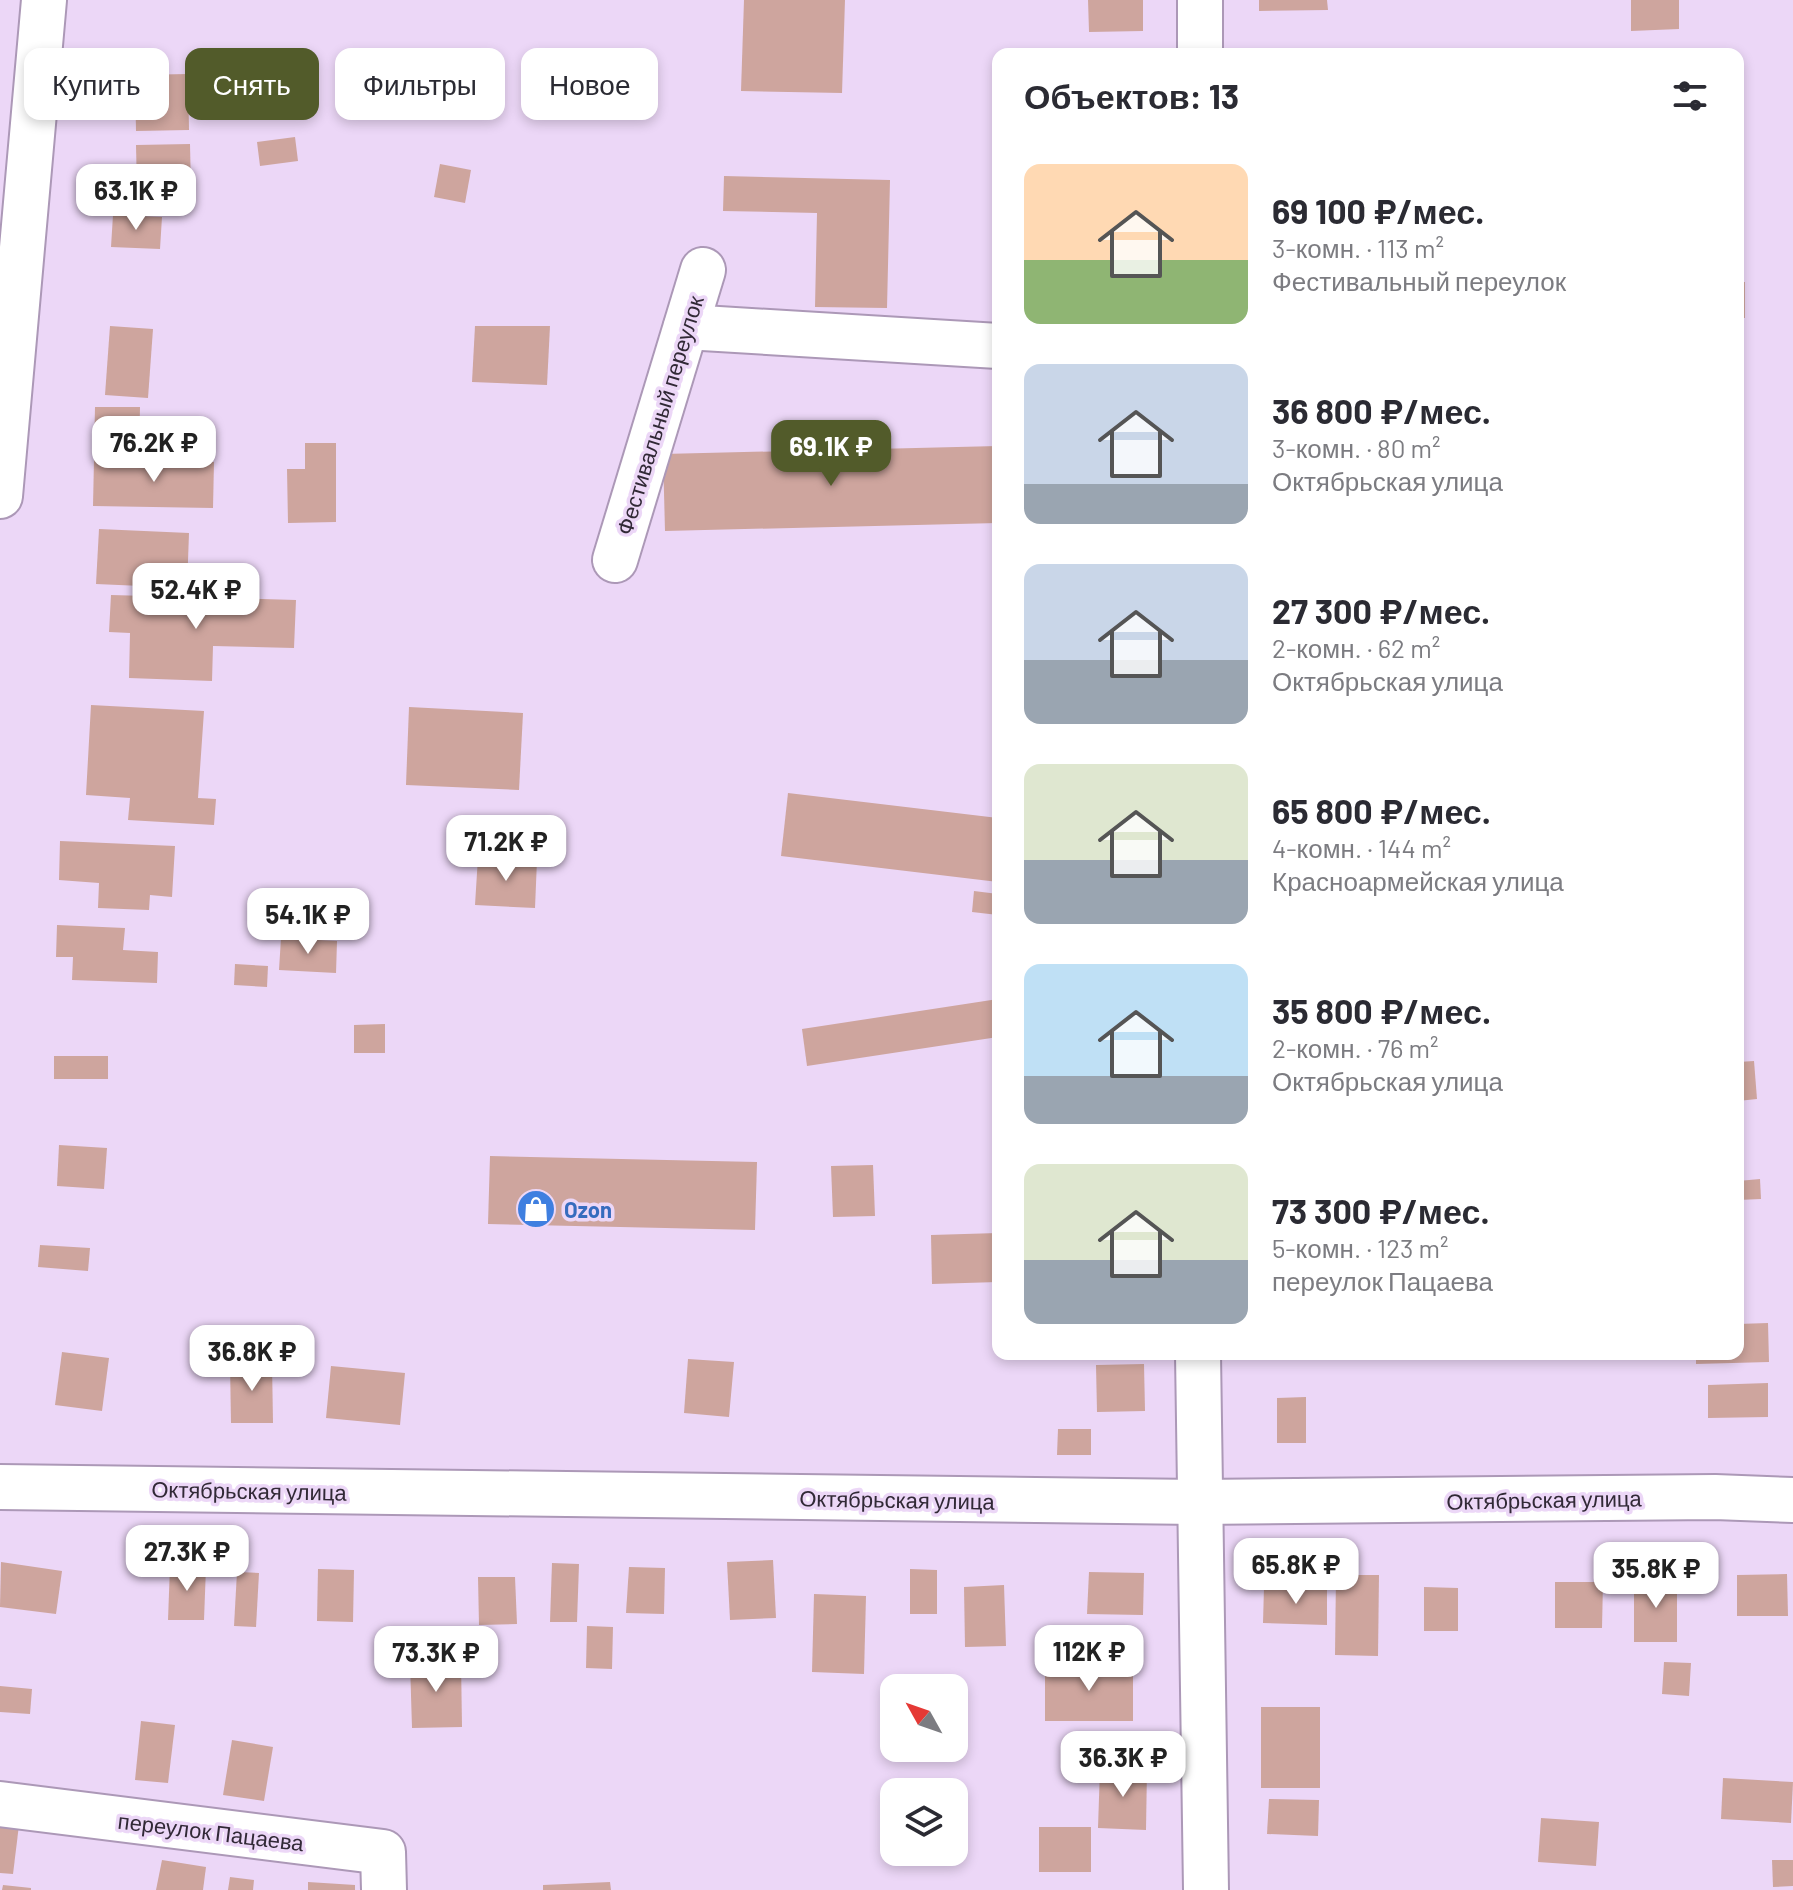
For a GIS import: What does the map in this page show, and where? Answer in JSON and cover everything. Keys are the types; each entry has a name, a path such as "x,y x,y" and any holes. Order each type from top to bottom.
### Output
{"street":[{"path":"0,496 44,0"},
{"path":"1200,0 1200,48"},
{"name":"Фестивальный переулок","path":"615,560 703,270"},
{"path":"686,327 992,346"},
{"path":"1198,1360 1206,1890"},
{"name":"Октябрьская улица","path":"0,1487 1198,1502 1715,1497 1793,1500"},
{"name":"переулок Пацаева","path":"0,1804 383,1852 384,1890"}],"building":[{"path":"744,0 845,0 842,93 741,91"},
{"path":"1088,0 1143,0 1143,31 1089,32"},
{"path":"1259,0 1327,0 1328,10 1259,11"},
{"path":"1631,0 1679,0 1679,29 1631,31"},
{"path":"169,74 185,74 185,120 189,120 189,130 136,131 136,120 169,120"},
{"path":"295,137 298,161 260,166 257,142"},
{"path":"190,144 191,189 137,190 136,145"},
{"path":"440,164 471,170 465,203 434,197"},
{"path":"724,176 890,180 887,308 815,307 817,213 723,211"},
{"path":"113,215 162,217 160,249 111,247"},
{"path":"110,326 153,329 148,398 105,395"},
{"path":"475,326 550,326 547,385 472,382"},
{"path":"95,407 140,407 139,454 94,453"},
{"path":"305,443 336,443 336,522 288,523 287,469 305,469"},
{"path":"992,446 992,523 665,531 663,454"},
{"path":"94,460 214,462 213,508 93,506"},
{"path":"99,529 189,533 187,588 96,584"},
{"path":"111,595 296,600 294,648 213,646 212,681 129,678 130,633 109,632"},
{"path":"91,705 204,711 198,798 216,799 214,825 128,820 130,798 86,795"},
{"path":"409,707 523,713 519,790 406,785"},
{"path":"788,793 992,817 992,881 781,856"},
{"path":"60,841 175,846 172,897 150,895 149,910 98,908 99,883 59,880"},
{"path":"478,857 537,860 535,908 475,905"},
{"path":"974,891 992,893 992,914 972,912"},
{"path":"57,925 125,928 123,950 158,952 157,983 72,980 73,957 56,957"},
{"path":"281,938 337,941 336,973 279,970"},
{"path":"235,964 268,966 267,987 234,985"},
{"path":"992,1000 992,1038 807,1066 802,1029"},
{"path":"385,1024 385,1053 354,1053 354,1025"},
{"path":"54,1056 108,1056 108,1079 54,1079"},
{"path":"1754,1061 1757,1099 1744,1100 1744,1062"},
{"path":"59,1145 107,1148 104,1189 57,1186"},
{"path":"490,1156 757,1162 755,1230 488,1224"},
{"path":"873,1165 875,1216 833,1217 831,1166"},
{"path":"1760,1179 1761,1199 1744,1200 1744,1180"},
{"path":"992,1233 992,1282 932,1284 931,1235"},
{"path":"40,1245 90,1248 88,1271 38,1267"},
{"path":"1768,1323 1769,1362 1696,1364 1696,1360 1744,1360 1744,1324"},
{"path":"62,1352 109,1358 102,1411 55,1405"},
{"path":"688,1359 734,1362 729,1417 684,1413"},
{"path":"272,1363 273,1423 231,1423 230,1364"},
{"path":"1144,1364 1145,1411 1097,1412 1096,1365"},
{"path":"331,1366 405,1373 400,1425 326,1418"},
{"path":"1768,1383 1768,1417 1708,1418 1708,1385"},
{"path":"1306,1397 1306,1443 1277,1443 1277,1398"},
{"path":"1058,1429 1091,1429 1091,1455 1057,1455"},
{"path":"773,1560 776,1618 730,1620 727,1562"},
{"path":"1,1562 62,1571 56,1614 0,1607"},
{"path":"552,1563 579,1564 577,1622 550,1622"},
{"path":"170,1566 206,1567 204,1620 168,1620"},
{"path":"629,1567 665,1568 664,1614 626,1613"},
{"path":"318,1569 354,1570 353,1622 317,1621"},
{"path":"910,1569 937,1570 937,1614 910,1614"},
{"path":"237,1572 259,1573 256,1627 234,1626"},
{"path":"1089,1572 1144,1573 1143,1615 1087,1614"},
{"path":"1787,1574 1788,1616 1737,1616 1737,1575"},
{"path":"1336,1575 1379,1575 1378,1656 1335,1655"},
{"path":"478,1577 515,1577 517,1624 479,1625"},
{"path":"1634,1578 1677,1578 1677,1642 1634,1642"},
{"path":"1555,1582 1603,1582 1602,1628 1555,1628"},
{"path":"1004,1585 1006,1646 965,1647 964,1587"},
{"path":"1264,1587 1327,1587 1327,1625 1263,1623"},
{"path":"1424,1587 1458,1588 1458,1631 1424,1631"},
{"path":"814,1594 866,1596 864,1674 812,1672"},
{"path":"587,1626 613,1627 612,1669 586,1668"},
{"path":"461,1661 462,1727 412,1728 410,1662"},
{"path":"1664,1662 1691,1663 1689,1696 1662,1694"},
{"path":"1133,1665 1133,1721 1045,1721 1045,1666"},
{"path":"0,1686 32,1689 30,1714 0,1712"},
{"path":"1261,1707 1320,1707 1320,1788 1261,1788"},
{"path":"141,1721 175,1725 168,1783 135,1780"},
{"path":"232,1740 273,1747 264,1801 223,1795"},
{"path":"1100,1768 1147,1769 1146,1830 1098,1828"},
{"path":"1723,1778 1793,1782 1791,1823 1721,1819"},
{"path":"1269,1799 1319,1800 1318,1836 1267,1834"},
{"path":"1541,1818 1599,1822 1596,1866 1538,1862"},
{"path":"0,1823 19,1825 13,1874 0,1873"},
{"path":"1039,1827 1091,1827 1091,1872 1039,1872"},
{"path":"162,1860 206,1867 203,1890 156,1890"},
{"path":"1772,1860 1793,1860 1793,1886 1773,1887"},
{"path":"230,1877 254,1880 253,1890 228,1890"},
{"path":"308,1882 355,1885 355,1890 308,1890"},
{"path":"610,1882 611,1890 543,1890 543,1885"},
{"path":"3,1885 31,1888 31,1890 2,1890"}],"place":[{"name":"Ozon","path":"536,1209"}]}
